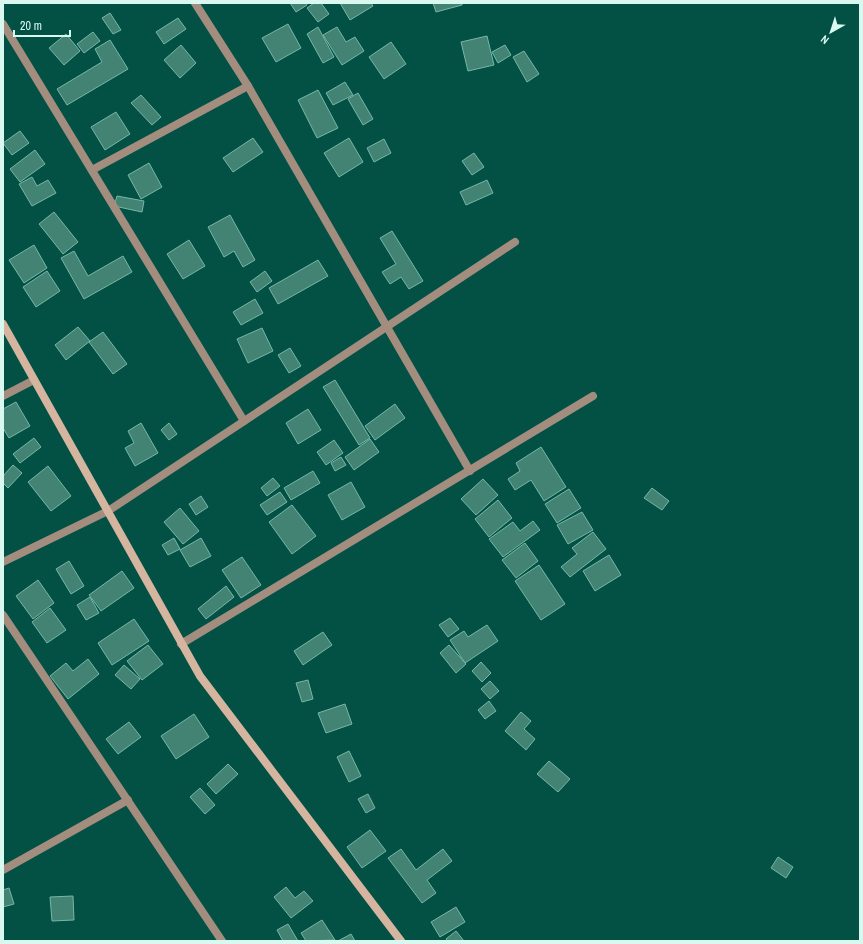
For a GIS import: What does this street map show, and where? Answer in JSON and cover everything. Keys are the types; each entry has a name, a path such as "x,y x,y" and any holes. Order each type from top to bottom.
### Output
{"street":[{"path":"195,3 248,86 470,471"},
{"path":"3,24 244,421"},
{"path":"92,170 248,86"},
{"path":"3,562 108,511 514,242"},
{"path":"3,324 200,676 401,941"},
{"path":"3,396 34,380"},
{"path":"182,644 593,396"},
{"path":"3,615 222,941"},
{"path":"3,870 128,800"}],"building":[{"path":"290,3 306,3 307,5 296,12"},
{"path":"314,3 321,3 329,14 318,22 307,8"},
{"path":"340,3 371,3 373,6 350,20"},
{"path":"433,3 462,3 462,5 436,12"},
{"path":"110,13 121,30 113,34 102,18"},
{"path":"178,18 186,29 164,44 156,32"},
{"path":"288,24 301,48 276,62 262,38"},
{"path":"318,27 334,57 323,63 307,34"},
{"path":"337,27 346,42 355,37 364,51 342,65 323,35"},
{"path":"93,32 100,41 84,53 77,44"},
{"path":"66,34 80,51 64,65 49,48"},
{"path":"487,36 494,65 468,71 461,42"},
{"path":"110,40 128,69 67,105 57,89 102,62 95,49"},
{"path":"391,42 406,64 384,79 369,57"},
{"path":"181,45 196,63 180,78 164,60"},
{"path":"505,45 511,55 498,63 492,52"},
{"path":"524,51 539,74 527,82 513,57"},
{"path":"345,82 353,95 333,105 326,93"},
{"path":"318,90 338,128 317,138 298,100"},
{"path":"358,93 373,119 363,125 348,99"},
{"path":"141,95 161,117 152,125 131,103"},
{"path":"116,112 130,134 105,150 91,127"},
{"path":"20,131 29,143 12,155 3,143"},
{"path":"253,138 263,152 233,172 223,158"},
{"path":"349,138 363,162 339,177 324,153"},
{"path":"384,139 391,153 374,162 367,148"},
{"path":"35,150 45,164 20,182 10,169"},
{"path":"474,153 484,167 472,175 462,161"},
{"path":"149,163 162,187 141,199 128,175"},
{"path":"32,177 37,186 48,180 56,193 32,206 19,184"},
{"path":"487,180 493,193 466,205 460,192"},
{"path":"117,196 144,201 142,212 114,206"},
{"path":"54,212 78,242 63,254 39,224"},
{"path":"230,215 255,260 243,267 234,251 224,257 208,227"},
{"path":"392,231 423,281 409,289 401,277 390,284 382,272 396,264 380,238"},
{"path":"189,240 205,266 183,279 167,254"},
{"path":"34,245 47,268 24,283 9,260"},
{"path":"74,251 88,276 123,256 132,272 84,299 61,258"},
{"path":"318,260 328,276 278,304 269,288"},
{"path":"47,271 60,291 36,307 23,287"},
{"path":"265,271 272,281 257,292 250,282"},
{"path":"255,299 263,313 241,325 233,312"},
{"path":"78,327 90,341 66,360 55,345"},
{"path":"262,328 273,351 248,363 237,339"},
{"path":"103,332 127,364 113,374 89,342"},
{"path":"290,348 301,366 289,373 278,355"},
{"path":"335,380 370,438 359,445 323,387"},
{"path":"16,402 30,426 9,438 3,428 3,409"},
{"path":"395,404 405,418 375,440 365,426"},
{"path":"308,409 321,430 298,444 286,423"},
{"path":"141,423 158,453 135,466 125,448 134,443 128,431"},
{"path":"169,423 177,434 169,440 161,430"},
{"path":"34,438 41,447 20,463 13,454"},
{"path":"370,439 379,452 354,470 345,457"},
{"path":"334,440 343,453 326,465 317,452"},
{"path":"541,447 566,487 544,501 531,480 515,490 508,479 520,471 516,463"},
{"path":"341,457 346,465 335,471 331,463"},
{"path":"13,465 22,473 8,488 3,483 3,476"},
{"path":"48,466 71,496 51,511 28,482"},
{"path":"313,471 320,483 291,500 284,488"},
{"path":"273,478 280,486 267,496 261,488"},
{"path":"483,479 498,495 476,515 461,499"},
{"path":"351,482 365,507 342,520 328,495"},
{"path":"652,488 669,501 662,510 644,498"},
{"path":"569,489 581,508 557,523 545,504"},
{"path":"280,492 287,502 267,515 260,505"},
{"path":"201,496 208,507 196,515 189,504"},
{"path":"498,500 512,518 489,537 475,519"},
{"path":"292,505 316,536 292,554 269,522"},
{"path":"180,508 199,531 183,544 164,522"},
{"path":"582,512 593,530 568,544 557,525"},
{"path":"533,521 540,530 503,557 489,539 513,522 520,531"},
{"path":"593,532 606,549 570,577 561,567 577,554 572,548"},
{"path":"174,538 180,549 168,555 162,545"},
{"path":"201,538 211,556 190,567 180,550"},
{"path":"525,543 538,561 516,578 502,560"},
{"path":"609,555 621,575 595,591 583,571"},
{"path":"242,557 261,585 241,598 222,570"},
{"path":"69,561 84,586 71,594 56,569"},
{"path":"539,565 565,604 541,620 515,581"},
{"path":"122,571 134,588 101,611 89,595"},
{"path":"38,580 54,603 33,619 16,596"},
{"path":"226,586 234,597 206,619 198,609"},
{"path":"90,597 99,613 86,620 77,605"},
{"path":"50,608 66,630 47,643 32,622"},
{"path":"450,618 459,629 448,637 439,625"},
{"path":"134,619 149,641 112,665 98,643"},
{"path":"487,625 498,641 465,663 450,640 464,631 468,637"},
{"path":"323,632 332,645 303,665 294,651"},
{"path":"148,645 163,664 142,680 127,661"},
{"path":"449,645 466,664 456,673 440,653"},
{"path":"88,659 99,674 68,699 50,676 66,663 73,671"},
{"path":"481,662 491,673 482,682 472,671"},
{"path":"124,665 140,679 131,689 115,675"},
{"path":"308,680 313,699 302,702 296,683"},
{"path":"490,681 499,691 490,699 481,689"},
{"path":"489,701 496,711 485,719 478,710"},
{"path":"345,704 352,724 326,733 318,713"},
{"path":"521,712 531,721 524,729 535,739 526,750 505,731"},
{"path":"194,714 209,737 176,759 161,736"},
{"path":"129,722 141,737 118,754 106,739"},
{"path":"349,751 361,776 349,782 337,757"},
{"path":"549,761 570,779 558,792 537,774"},
{"path":"228,764 238,774 216,794 207,784"},
{"path":"200,788 215,805 205,814 190,797"},
{"path":"368,794 375,808 366,813 358,799"},
{"path":"370,830 386,851 362,868 347,847"},
{"path":"401,849 416,870 443,849 452,861 427,880 436,893 422,903 388,858"},
{"path":"778,857 793,867 786,878 771,868"},
{"path":"286,887 295,898 304,891 313,901 291,918 274,897"},
{"path":"9,888 14,904 3,907 3,890"},
{"path":"73,896 74,920 52,921 50,897"},
{"path":"456,907 465,922 440,937 431,922"},
{"path":"322,920 335,940 306,941 301,933"},
{"path":"288,924 298,941 283,941 277,930"},
{"path":"456,931 464,941 448,941 446,939"},
{"path":"351,934 355,941 338,941"}]}
